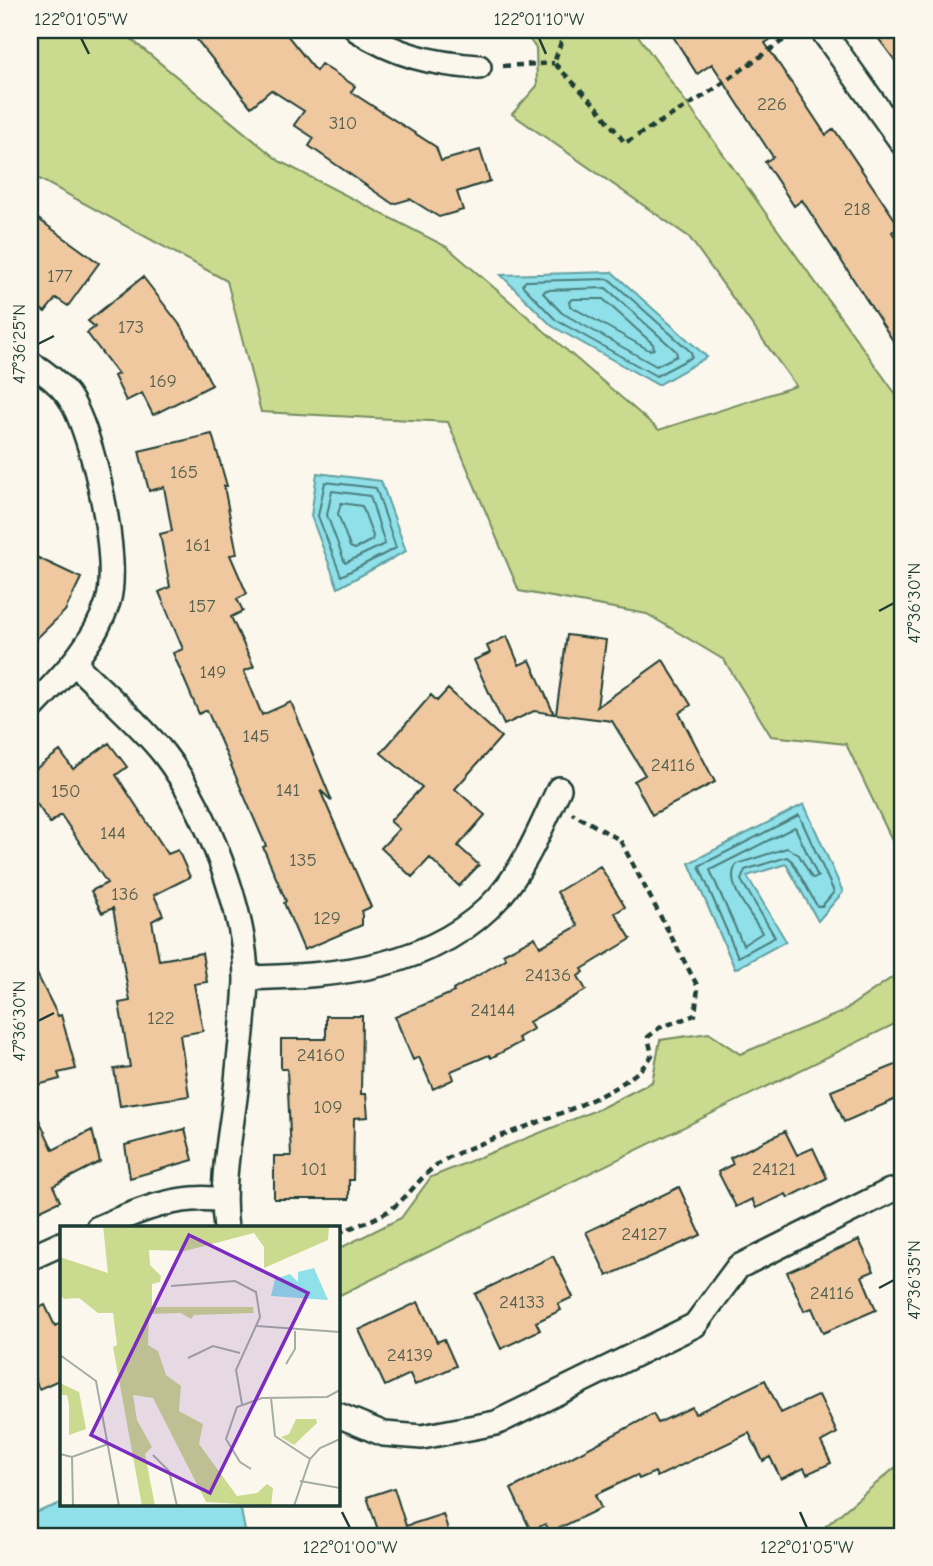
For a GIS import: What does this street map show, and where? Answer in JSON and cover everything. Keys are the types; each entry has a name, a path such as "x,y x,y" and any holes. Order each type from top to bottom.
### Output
{"street":[{"path":"357,30 403,55 445,65 478,67"},
{"path":"822,30 903,144"},
{"path":"30,363 45,372 67,395 80,420 111,549 113,574 108,601 99,624 74,663 30,710"},
{"path":"74,663 163,753 194,801 220,859 236,913 246,978 235,1109 222,1200 226,1226"},
{"path":"246,978 316,976 363,970 409,957 441,942 473,921 499,896 526,858 556,795"},
{"path":"340,1416 384,1434 422,1437 496,1423 695,1325 738,1267 890,1191"},
{"path":"103,1226 172,1201 200,1196 222,1200"},
{"path":"30,1258 60,1244"}],"path":[{"path":"554,63 565,30"},
{"path":"478,67 554,63 597,107 625,143 707,94 798,30"},
{"path":"340,1232 392,1209 413,1184 444,1160 587,1103 622,1085 646,1066 652,1055 648,1037 659,1028 695,1015 698,987 620,840 556,795"}],"green space":[{"path":"30,30 120,30 279,161 447,247 659,430 796,386 689,237 512,114 537,86 536,48 522,30 634,30 903,404 903,863 846,744 771,736 724,660 647,614 519,591 448,422 261,412 227,281 30,174"},
{"path":"903,970 903,1020 340,1295 340,1248 401,1218 431,1177 601,1108 652,1082 660,1040 709,1033 740,1054 840,1013"},
{"path":"903,1461 903,1536 814,1536"}],"water":[{"path":"612,272 707,357 658,385 552,326 501,275"},
{"path":"317,473 381,481 406,551 338,588 311,516"},
{"path":"804,804 843,892 818,921 786,864 747,876 786,941 735,969 689,863"},
{"path":"60,1503 60,1506 240,1506 246,1536 30,1536 30,1515"}],"building":[{"path":"210,30 283,30 316,71 321,64 355,86 351,92 436,147 441,161 480,150 490,181 457,192 463,210 439,217 410,199 393,204 309,146 314,138 294,125 304,111 271,90 251,107 197,40"},
{"path":"669,30 786,30 765,43 826,135 834,129 900,227 892,232 903,249 903,356 802,200 794,206 765,162 773,157 712,64 697,74"},
{"path":"872,30 903,30 903,71"},
{"path":"30,213 99,263 68,306 56,298 45,312 30,301"},
{"path":"143,277 183,329 212,385 153,415 142,393 126,401 114,376 118,374 87,333 95,327 88,321"},
{"path":"212,434 227,486 224,486 237,554 230,555 247,594 237,599 243,611 231,617 254,667 244,671 262,715 291,702 332,801 320,790 371,907 362,911 362,925 304,950 263,847 266,846 207,710 199,714 173,653 183,649 159,592 170,587 160,534 172,531 164,487 149,491 139,451"},
{"path":"30,554 81,578 65,611 30,645"},
{"path":"567,635 606,640 597,707 663,660 691,705 679,713 715,782 652,815 634,781 645,775 612,721 556,714"},
{"path":"507,636 519,665 530,660 554,714 534,711 504,725 474,660 490,653 487,646"},
{"path":"448,689 501,737 455,789 485,815 458,846 479,865 459,886 430,858 412,877 381,848 399,829 390,821 422,787 381,753 431,695 437,701"},
{"path":"109,743 127,767 116,775 168,854 178,850 190,877 154,895 163,915 152,921 159,960 202,953 207,982 194,984 203,1031 180,1035 189,1096 120,1106 114,1069 130,1067 119,1003 130,1001 113,908 102,913 91,891 107,883 61,815 50,823 30,794 30,773 60,751 73,769"},
{"path":"600,866 625,907 615,913 631,939 582,969 584,972 578,976 586,990 529,1022 533,1029 518,1038 521,1042 491,1058 489,1055 451,1071 454,1079 433,1089 419,1057 413,1060 395,1017 454,992 453,990 506,959 503,954 535,937 540,947 578,926 557,892"},
{"path":"30,960 58,1016 61,1015 76,1069 58,1073 60,1079 30,1087"},
{"path":"326,1016 362,1016 361,1094 366,1094 368,1117 354,1118 353,1180 349,1180 349,1199 274,1199 274,1156 291,1156 287,1069 281,1069 281,1039 326,1039"},
{"path":"903,1062 903,1096 844,1122 831,1091"},
{"path":"30,1100 53,1150 92,1130 100,1162 53,1186 60,1201 30,1215"},
{"path":"185,1129 193,1160 130,1178 125,1145"},
{"path":"785,1131 797,1155 813,1148 827,1178 788,1198 786,1194 756,1208 752,1199 736,1207 718,1172 733,1164 730,1158"},
{"path":"679,1187 701,1235 607,1276 586,1232"},
{"path":"859,1240 874,1271 862,1276 876,1310 823,1333 812,1308 804,1311 787,1272"},
{"path":"553,1256 573,1297 558,1304 561,1310 536,1322 540,1330 501,1349 475,1294"},
{"path":"418,1302 437,1342 444,1339 456,1366 415,1385 410,1374 385,1386 359,1330"},
{"path":"45,1305 55,1326 60,1324 60,1379 39,1389 30,1369 30,1312"},
{"path":"765,1380 781,1413 819,1395 837,1433 821,1442 831,1463 807,1474 804,1468 781,1479 770,1457 763,1461 749,1433 657,1477 655,1472 639,1479 637,1475 595,1495 601,1508 549,1533 545,1524 531,1531 511,1489 653,1414 658,1423 692,1407 695,1414"},
{"path":"394,1488 406,1526 443,1514 450,1536 380,1536 367,1497"}]}
